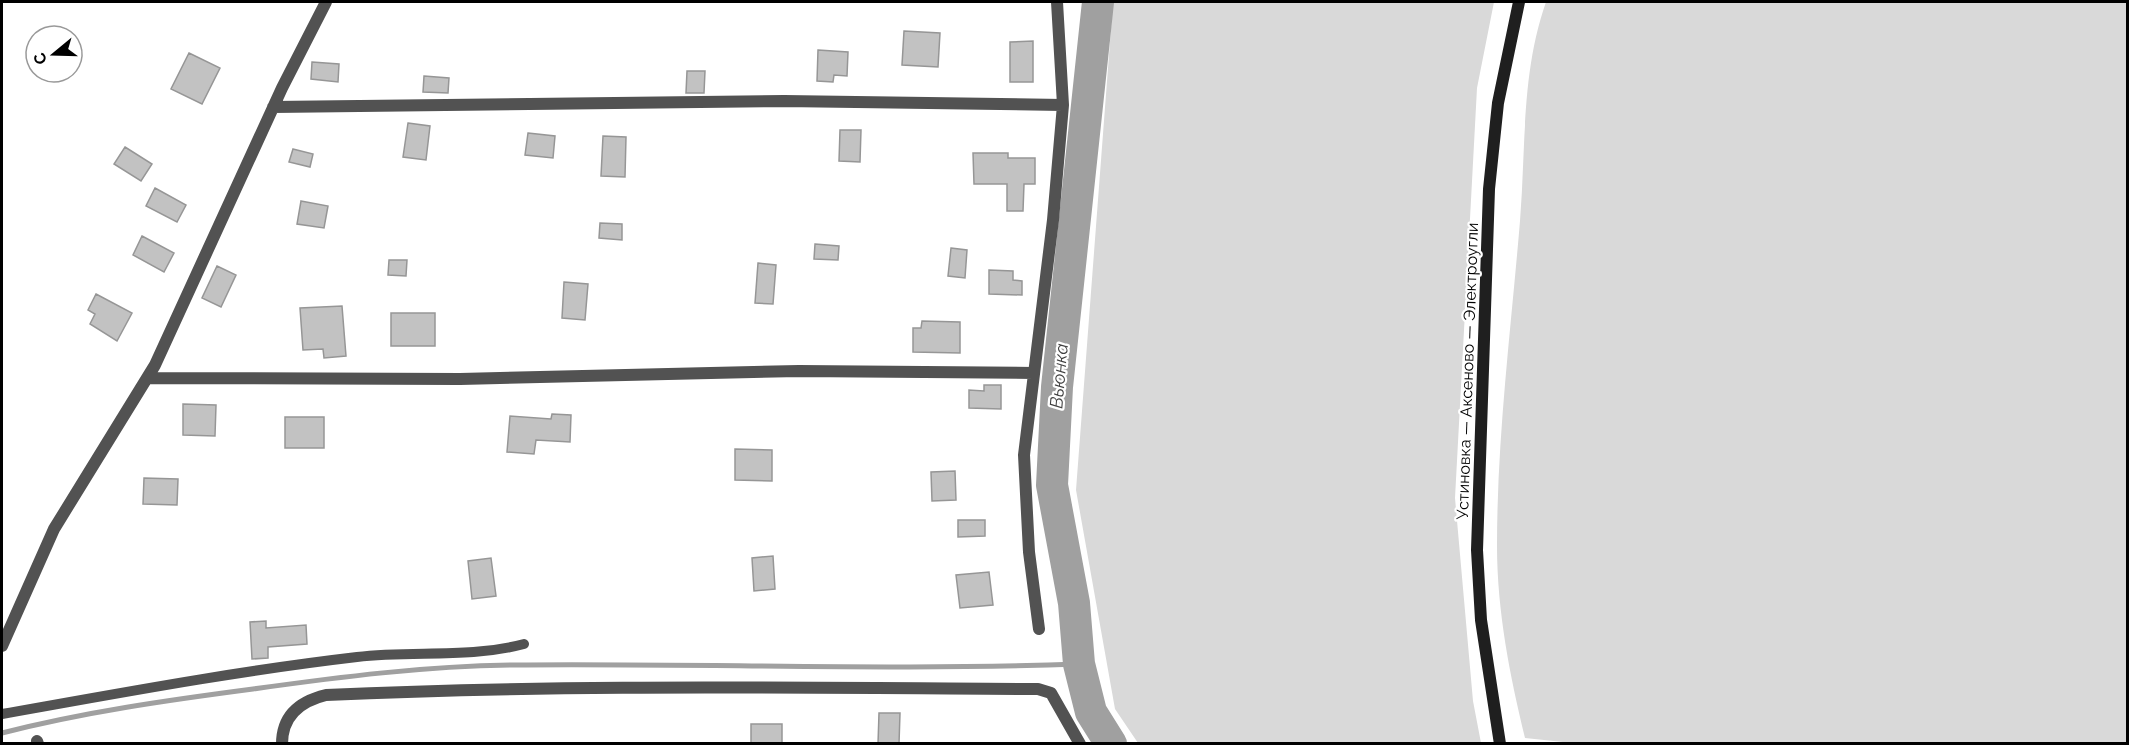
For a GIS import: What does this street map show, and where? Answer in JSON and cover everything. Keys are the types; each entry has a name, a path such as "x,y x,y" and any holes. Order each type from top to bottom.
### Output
{"main road":[{"name":"Устиновка — Аксеново — Электроугли","path":"1500,744 1481,620 1478,550 1489,189 1498,103 1519,2"}],"street":[{"path":"2,646 54,529 147,378 273,107 326,2"},
{"path":"1039,629 1029,552 1024,455 1064,105 1057,2"},
{"path":"273,107 772,101 1064,105"},
{"path":"147,378 460,379 800,371 1034,373"},
{"path":"282,744 290,715 307,700 326,695 450,689 799,688 1038,689 1051,693 1080,744"}],"lane":[{"path":"2,714 136,689 307,663 360,656 493,652 524,644"}],"shaded area":[{"path":"1113,2 1494,2 1477,88 1455,498 1473,701 1481,743 1138,743 1115,709 1076,490"},
{"path":"1546,2 2127,2 2127,743 1582,744 1525,738 1510,667 1499,595 1498,505 1502,424 1520,221 1528,83 1538,29"}],"building":[{"path":"904,31 940,33 938,67 902,65"},
{"path":"1033,41 1033,82 1010,82 1010,42"},
{"path":"818,50 848,52 847,76 834,75 833,82 817,81"},
{"path":"189,53 220,68 202,104 171,89"},
{"path":"312,62 339,64 338,82 311,79"},
{"path":"687,71 705,71 704,93 686,93"},
{"path":"424,76 449,78 448,93 423,92"},
{"path":"408,123 430,126 426,160 403,157"},
{"path":"840,130 861,130 860,162 839,161"},
{"path":"528,133 555,136 553,158 525,155"},
{"path":"603,136 626,137 625,177 601,176"},
{"path":"125,147 152,164 141,181 114,164"},
{"path":"293,149 313,154 310,167 289,162"},
{"path":"973,153 1008,153 1008,158 1035,158 1035,184 1024,184 1023,211 1007,211 1007,184 974,184"},
{"path":"155,188 186,205 177,222 146,206"},
{"path":"301,201 328,206 324,228 297,224"},
{"path":"600,223 622,224 622,240 599,238"},
{"path":"142,236 174,253 164,272 133,255"},
{"path":"815,244 839,246 838,260 814,259"},
{"path":"951,248 967,250 965,278 948,276"},
{"path":"389,260 407,260 406,276 388,275"},
{"path":"758,263 776,265 773,304 755,303"},
{"path":"217,266 236,275 221,307 202,298"},
{"path":"989,270 1013,271 1013,280 1022,281 1022,295 989,294"},
{"path":"564,282 588,284 585,320 562,318"},
{"path":"96,294 132,313 117,341 90,324 95,314 88,310"},
{"path":"342,306 346,356 324,358 323,349 303,350 300,308"},
{"path":"391,313 435,313 435,346 391,346"},
{"path":"922,321 960,322 960,353 913,352 913,328 921,328"},
{"path":"984,385 1001,385 1001,409 969,408 969,390 984,391"},
{"path":"183,404 216,405 215,436 183,435"},
{"path":"552,414 571,415 570,442 536,440 534,454 507,452 510,416 551,419"},
{"path":"285,417 324,417 324,448 285,448"},
{"path":"735,449 772,450 772,481 735,480"},
{"path":"955,471 956,500 932,501 931,472"},
{"path":"144,478 178,479 177,505 143,504"},
{"path":"958,520 985,520 985,536 958,537"},
{"path":"773,556 775,589 754,591 752,558"},
{"path":"491,558 496,596 472,599 468,561"},
{"path":"989,572 993,605 960,608 956,575"},
{"path":"266,621 266,628 306,625 307,644 268,647 268,658 252,659 250,622"},
{"path":"879,713 900,713 899,744 878,744"},
{"path":"751,724 782,724 782,744 751,744"}],"waterway":[{"name":"Вьюнка","path":"1098,2 1057,387 1052,485 1074,603 1079,664 1091,712 1111,744"},
{"path":"2,733 95,713 190,698 350,676 448,667 513,665 937,667 1079,664"}]}
